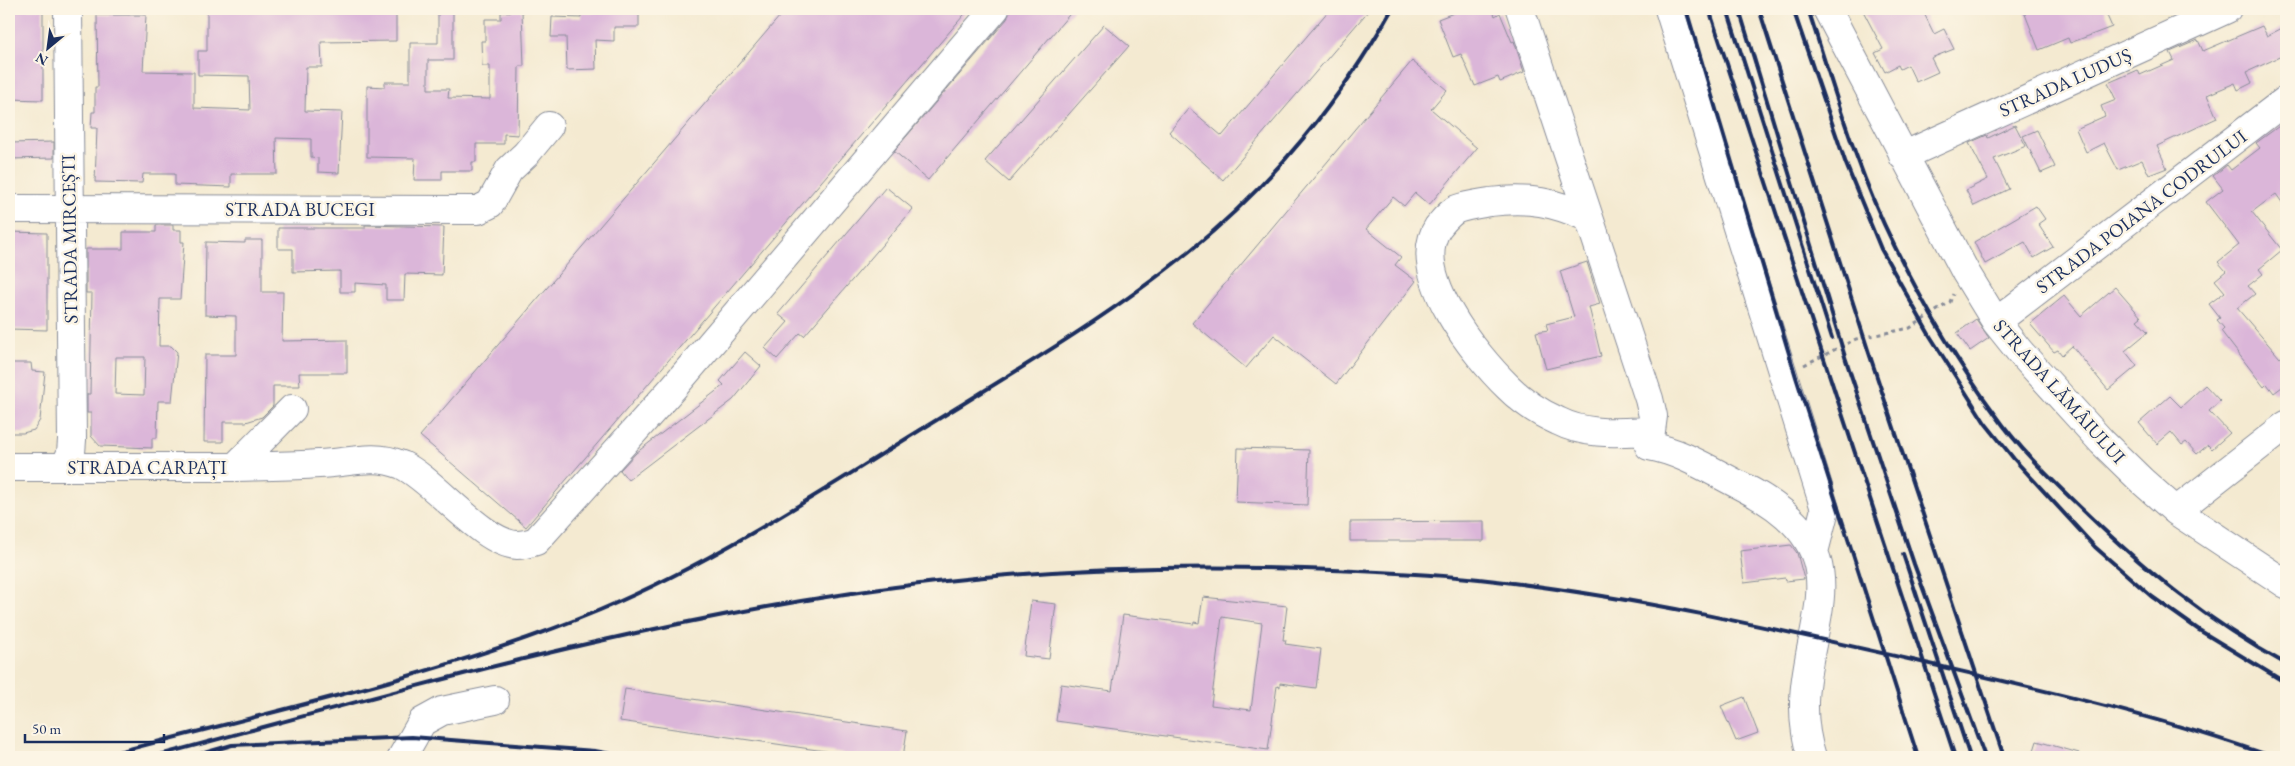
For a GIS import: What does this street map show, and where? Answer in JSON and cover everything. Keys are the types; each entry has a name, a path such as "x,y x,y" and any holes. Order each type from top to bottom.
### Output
{"street":[{"name":"STRADA MIRCEȘTI","path":"65,467 71,453 72,440 68,9"},
{"path":"235,467 321,464 377,458 402,465 415,473 467,517 507,543 518,545 536,541 673,388 995,9"},
{"path":"1520,9 1649,399 1652,416 1649,446 1682,456 1777,507 1801,529 1814,552 1821,580 1821,597 1804,680 1807,741 1812,757"},
{"path":"1669,9 1825,509 1814,552"},
{"name":"STRADA LĂMÂIULUI","path":"1827,9 1964,269 1996,322 2020,352 2102,442 2176,511 2286,584"},
{"name":"STRADA LUDUȘ","path":"1903,156 2227,9"},
{"name":"STRADA POIANA CODRULUI","path":"1996,322 2286,100"},
{"name":"STRADA BUCEGI","path":"9,209 478,210 490,204 509,170 526,154 550,126"},
{"path":"1589,218 1558,205 1531,199 1468,205 1456,210 1445,218 1436,231 1430,246 1436,283 1470,345 1508,388 1526,402 1559,422 1581,429 1604,432 1651,431"},
{"name":"STRADA CARPAȚI","path":"9,468 235,467 292,409"},
{"path":"2176,511 2286,425"},
{"path":"402,757 422,722 442,711 495,700"}],"path":[{"path":"1785,377 1810,361 1856,339 1910,328 1950,302 1964,269"}],"building":[{"path":"9,9 43,9 43,100 9,99"},
{"path":"207,9 288,9 288,11 328,12 328,9 396,9 396,41 321,42 322,67 306,67 305,111 342,112 339,173 318,172 318,158 311,157 311,139 276,138 277,174 231,174 231,187 175,185 175,174 143,174 142,183 95,182 97,128 91,128 92,112 95,112 95,87 98,87 97,15 146,15 143,71 194,72 194,108 250,110 249,76 198,75 198,51 207,51"},
{"path":"438,9 453,9 453,60 428,60 428,89 449,89 448,98 490,99 490,66 482,66 481,41 485,41 485,19 501,19 501,12 522,11 524,66 519,66 518,135 504,134 504,144 476,144 476,162 472,162 472,171 442,171 442,180 414,180 415,158 367,157 367,86 385,87 385,82 410,82 410,43 438,43"},
{"path":"594,9 639,9 639,27 614,27 614,41 595,40 596,69 567,70 566,37 551,37 552,17 581,18 581,13 594,13"},
{"path":"786,9 969,9 526,527 420,436"},
{"path":"1010,9 1074,9 928,180 894,151 1007,19"},
{"path":"1330,9 1370,9 1223,180 1169,132 1189,108 1222,136"},
{"path":"1464,9 1492,9 1495,16 1500,13 1512,42 1514,41 1524,72 1500,82 1498,77 1475,86 1461,54 1453,57 1438,19"},
{"path":"1862,9 1922,9 1934,34 1944,29 1954,49 1931,58 1938,72 1916,82 1908,65 1900,69 1898,65 1885,72 1875,53 1883,49"},
{"path":"2023,9 2104,9 2112,27 2070,43 2068,38 2039,50"},
{"path":"1104,25 1129,46 1009,182 985,161"},
{"path":"2262,26 2267,36 2286,26 2286,54 2247,72 2252,83 2238,90 2235,83 2207,95 2217,118 2157,146 2167,168 2149,175 2142,160 2118,170 2104,143 2086,152 2076,129 2105,116 2101,106 2116,100 2108,83 2138,70 2140,75 2174,60 2170,52 2198,40 2203,51"},
{"path":"1412,61 1447,90 1431,109 1477,148 1429,205 1415,193 1404,206 1393,197 1366,229 1401,257 1395,265 1416,281 1336,384 1274,335 1246,368 1192,323"},
{"path":"2286,121 2286,208 2276,194 2252,212 2282,250 2259,269 2263,274 2248,286 2255,294 2237,308 2280,358 2286,354 2286,384 2274,393 2267,384 2264,387 2221,331 2224,328 2217,320 2220,318 2209,304 2225,292 2215,280 2226,271 2218,262 2239,245 2206,202 2223,189 2213,176 2227,165 2231,170 2260,148 2256,143"},
{"path":"2015,125 2026,146 1994,159 2009,189 1974,206 1966,190 1988,179 1969,143 1987,135 1988,138"},
{"path":"2037,130 2055,167 2041,173 2023,136"},
{"path":"54,142 54,158 9,159 9,143"},
{"path":"886,187 913,209 804,336 800,333 777,359 765,348 788,322 778,314"},
{"path":"2036,206 2045,219 2038,224 2053,247 2034,258 2025,242 1985,264 1974,242"},
{"path":"156,225 173,225 173,230 181,230 181,242 184,242 180,299 160,299 159,346 171,346 177,352 172,401 158,401 157,438 152,438 152,448 100,446 91,436 91,413 87,413 87,394 90,394 92,293 86,293 86,249 123,249 123,232 156,232","holes":["116,357 145,357 144,395 115,394"]},
{"path":"365,225 444,227 442,275 405,274 404,300 386,300 386,285 355,283 355,292 340,292 340,271 293,272 293,249 278,249 278,228 365,228"},
{"path":"9,232 47,233 47,330 9,329"},
{"path":"245,240 262,240 262,292 283,292 282,341 347,340 347,373 299,373 300,386 273,386 273,406 262,417 246,422 223,422 223,442 204,442 205,355 236,355 236,316 205,315 206,242 245,243"},
{"path":"1587,262 1600,304 1589,307 1601,356 1546,369 1536,332 1548,330 1546,324 1574,317 1560,271"},
{"path":"2115,287 2141,317 2137,320 2148,332 2125,351 2137,366 2108,390 2072,346 2062,355 2058,350 2054,352 2030,324 2064,296 2081,316"},
{"path":"1976,319 1989,338 1970,351 1957,333"},
{"path":"745,352 761,366 733,400 628,480 620,470 636,453 724,385 720,381"},
{"path":"9,363 31,363 32,371 45,372 40,420 34,430 23,433 9,433"},
{"path":"2205,385 2220,401 2209,411 2230,433 2212,449 2208,445 2197,454 2186,442 2182,445 2171,432 2157,444 2139,423 2170,396 2181,407"},
{"path":"1238,448 1309,450 1307,505 1236,502"},
{"path":"1484,521 1484,541 1350,541 1350,522"},
{"path":"1791,545 1797,553 1804,579 1786,581 1785,578 1744,583 1740,551"},
{"path":"1203,597 1287,606 1283,640 1286,640 1285,644 1321,649 1316,688 1280,683 1280,687 1277,686 1268,750 1056,721 1061,684 1112,691 1123,615 1194,624 1194,622 1199,623","holes":["1222,617 1262,623 1251,710 1211,705"]},
{"path":"1031,601 1056,604 1049,659 1024,656"},
{"path":"625,689 907,731 903,757 865,757 620,721"},
{"path":"1744,697 1758,733 1736,741 1721,706"},
{"path":"2037,741 2079,753 2079,757 2032,757"}],"railway":[{"path":"99,757 352,692 477,655 539,634 641,592 758,530 1089,325 1191,250 1249,197 1303,139 1350,76 1392,9"},
{"path":"1686,9 1796,377 1918,757"},
{"path":"1709,9 1955,757"},
{"path":"1727,9 1832,338"},
{"path":"1739,9 1846,360 1914,564 1985,757"},
{"path":"1759,9 1869,353 2004,757"},
{"path":"1793,9 1846,164 1881,249 1930,336 1985,423 2014,459 2095,547 2151,596 2199,630 2286,683"},
{"path":"1808,9 1857,159 1881,217 1928,310 1967,374 1995,414 2037,464 2107,533 2155,575 2230,631 2286,664"},
{"path":"1903,554 1970,757"},
{"path":"152,757 443,679 639,632 737,612 836,595 982,577 1120,569 1213,567 1348,571 1457,577 1534,586 1644,603 1917,661 2052,693 2185,728 2273,757"},
{"path":"190,757 232,745 412,737 595,751 627,757"}]}
